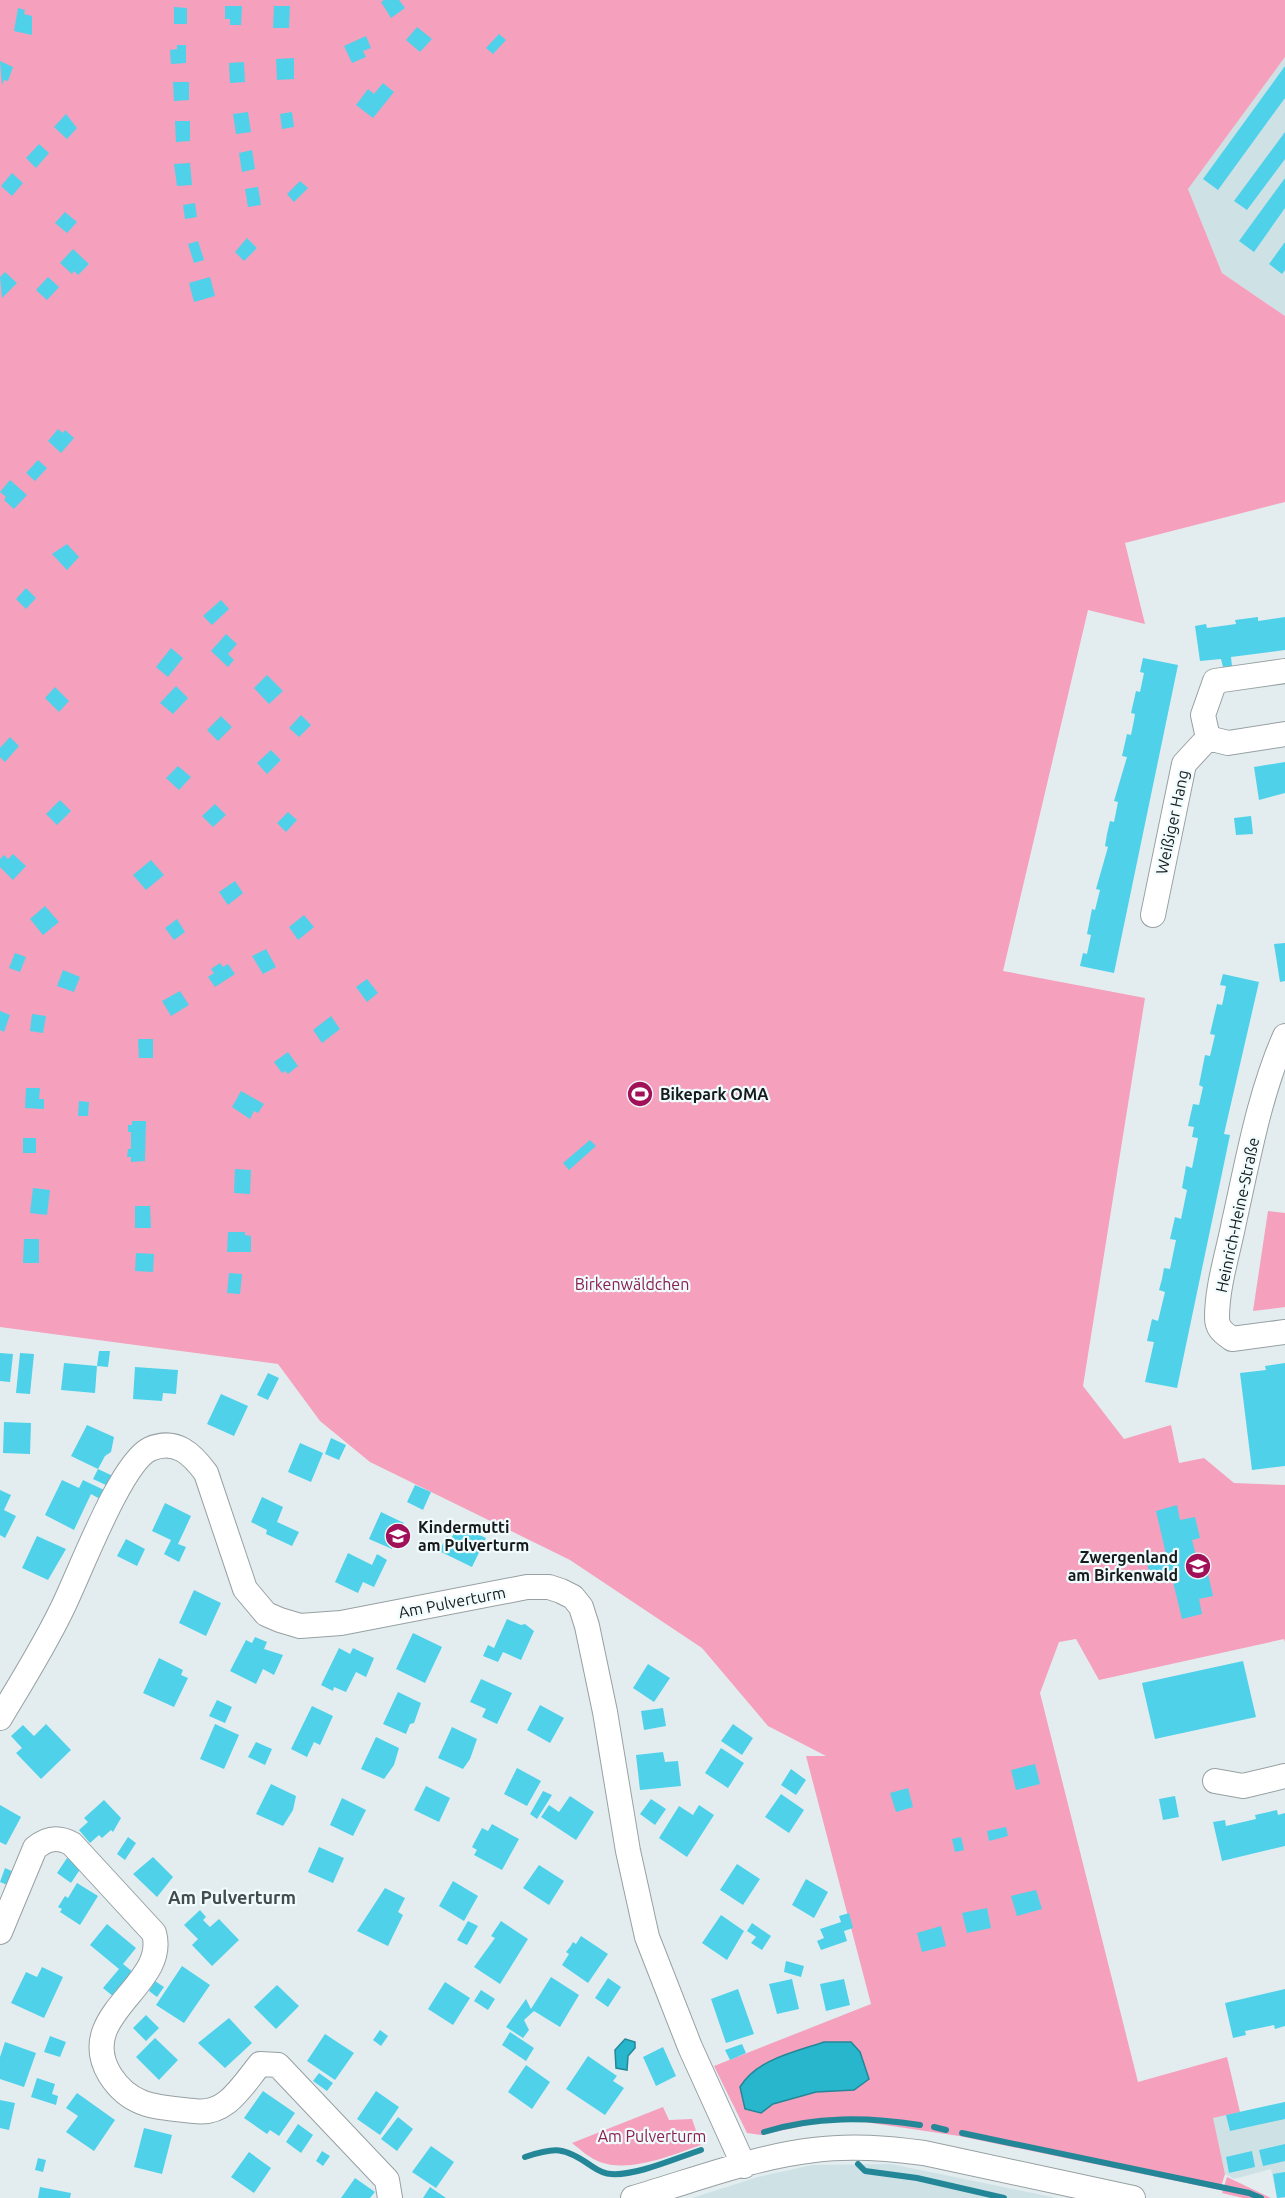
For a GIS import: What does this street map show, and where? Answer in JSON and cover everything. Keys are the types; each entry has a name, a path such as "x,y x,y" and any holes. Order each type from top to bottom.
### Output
{"street":[{"name":"Weißiger Hang","path":"1153,915 1184,764 1205,727 1215,681 1285,671"},
{"path":"1205,727 1228,742 1285,734"},
{"name":"Heinrich-Heine-Straße","path":"1285,1036 1271,1067 1259,1112 1222,1275 1217,1319 1221,1331 1232,1339 1285,1332"},
{"name":"Am Pulverturm","path":"0,1718 61,1612 116,1493 131,1466 149,1450 168,1445 182,1447 196,1459 206,1473 245,1589 266,1614 280,1620 300,1626 341,1623 527,1587 549,1587 573,1597 581,1607 587,1626 605,1712 628,1851 647,1937 690,2047 744,2166"},
{"path":"1215,1781 1243,1786 1285,1776"},
{"path":"0,1932 35,1848 43,1841 52,1839 62,1839 72,1844 154,1933 158,1946 155,1960 108,2022 102,2037 104,2065 116,2084 132,2100 151,2106 211,2112 223,2107 261,2064 278,2065 387,2180 390,2198"},
{"path":"633,2198 744,2166 814,2150 889,2148 924,2153 1132,2198"}],"shaded area":[{"path":"1285,57 1285,316 1222,273 1188,189"},
{"path":"1285,2102 1285,2198 1277,2198 1271,2169 1234,2179 1225,2174 1212,2118"},
{"path":"891,2164 1057,2198 692,2198 758,2177 812,2165"}],"green space":[{"name":"Birkenwäldchen","path":"0,0 1285,0 1285,57 1188,189 1222,273 1285,316 1285,502 1125,543 1145,624 1088,610 1003,971 1145,998 1083,1386 1124,1439 1171,1425 1179,1463 1204,1458 1234,1483 1285,1485 1285,1642 1284,1639 1099,1680 1076,1639 1059,1642 1040,1693 1138,2082 1227,2057 1240,2112 1213,2118 1225,2174 1220,2190 959,2136 858,2121 817,2123 761,2135 747,2133 714,2066 871,2004 806,1756 826,1756 768,1726 702,1648 570,1560 370,1462 320,1421 278,1364 0,1327","holes":["860,2052 854,2090 816,2092 772,2104"]},
{"path":"1268,1211 1285,1213 1285,1307 1253,1311"},
{"name":"Am Pulverturm","path":"663,2107 669,2120 692,2119 701,2145 651,2161 612,2165 585,2154 572,2143"},
{"path":"1227,2177 1271,2198 1243,2198 1222,2193"}],"water":[{"path":"625,2039 635,2042 635,2048 628,2056 627,2070 616,2068 615,2050"},
{"path":"824,2042 851,2042 860,2052 869,2079 854,2090 816,2092 773,2104 761,2113 745,2109 740,2087 747,2077 777,2058"}],"building":[{"path":"399,0 405,8 391,18 381,2"},
{"path":"225,6 242,6 241,25 230,25 230,19 225,19"},
{"path":"274,6 290,6 289,28 273,28"},
{"path":"174,7 187,8 187,24 174,24"},
{"path":"18,8 25,10 24,14 32,16 32,35 14,31"},
{"path":"417,27 432,39 420,52 406,40"},
{"path":"499,34 506,40 493,54 486,48"},
{"path":"366,36 371,48 363,51 366,57 352,63 344,46"},
{"path":"177,45 186,45 186,63 171,64 170,50 177,49"},
{"path":"294,58 294,79 277,80 276,59"},
{"path":"0,61 13,67 8,81 4,80 2,85"},
{"path":"244,62 245,82 230,83 229,63"},
{"path":"1285,66 1285,98 1218,190 1203,179"},
{"path":"173,82 189,82 189,100 174,101"},
{"path":"383,83 394,92 373,118 356,105 368,89 374,94"},
{"path":"248,112 251,132 236,134 233,114"},
{"path":"292,112 294,127 282,129 280,114"},
{"path":"66,114 77,128 67,139 54,127"},
{"path":"175,121 190,121 190,141 176,142"},
{"path":"1285,132 1285,159 1247,210 1234,201"},
{"path":"39,144 49,153 36,168 26,158"},
{"path":"252,150 255,169 242,172 239,153"},
{"path":"190,163 192,185 177,186 174,164"},
{"path":"12,173 23,183 12,196 1,186"},
{"path":"1285,178 1285,208 1254,252 1239,241"},
{"path":"300,181 308,188 294,202 287,194"},
{"path":"258,187 261,205 248,207 245,189"},
{"path":"195,203 197,217 185,219 183,205"},
{"path":"65,212 77,222 67,233 55,223"},
{"path":"247,238 257,248 244,261 235,252"},
{"path":"198,241 204,260 194,263 188,244"},
{"path":"1285,242 1285,270 1282,274 1269,264"},
{"path":"73,249 89,264 78,275 74,271 72,274 60,263"},
{"path":"5,272 17,283 2,298 0,277"},
{"path":"48,277 59,287 47,300 36,290"},
{"path":"210,277 215,296 194,302 189,283"},
{"path":"58,429 63,433 65,430 74,438 61,453 48,441"},
{"path":"38,460 47,468 35,481 26,473"},
{"path":"10,480 27,495 14,509 4,500 6,497 0,492"},
{"path":"67,544 79,557 67,570 52,554"},
{"path":"26,588 36,598 26,609 16,599"},
{"path":"221,600 229,609 212,625 203,616"},
{"path":"1258,617 1258,621 1285,617 1285,650 1231,657 1232,666 1223,667 1221,659 1200,661 1195,626 1206,624 1207,628 1236,624 1235,620"},
{"path":"226,634 237,644 228,654 234,660 228,667 211,651"},
{"path":"171,648 183,658 168,677 156,667"},
{"path":"1143,658 1178,665 1114,973 1080,966 1083,953 1087,954 1091,935 1087,934 1092,909 1095,910 1100,890 1096,889 1108,847 1105,846 1110,821 1114,822 1118,802 1114,801 1127,757 1122,756 1127,734 1131,735 1135,714 1131,713 1136,691 1140,692 1144,673 1140,672"},
{"path":"267,675 283,691 269,704 254,688"},
{"path":"176,686 188,698 173,714 160,703"},
{"path":"55,687 69,701 59,712 45,698"},
{"path":"301,715 311,725 299,737 289,728"},
{"path":"221,716 232,727 218,741 207,730"},
{"path":"10,737 19,746 5,762 0,757 0,748"},
{"path":"271,750 281,760 267,774 257,763"},
{"path":"1285,762 1285,793 1259,800 1254,767"},
{"path":"178,766 191,777 179,790 166,778"},
{"path":"60,800 71,811 57,825 46,814"},
{"path":"215,804 226,815 213,827 202,816"},
{"path":"288,812 297,820 286,832 277,823"},
{"path":"1251,816 1253,834 1236,835 1234,818"},
{"path":"13,854 26,866 13,880 0,867 0,859 4,855 8,859"},
{"path":"151,860 164,875 146,890 133,875"},
{"path":"235,881 243,893 228,905 219,892"},
{"path":"45,906 59,922 43,935 30,919"},
{"path":"304,915 314,927 298,940 289,927"},
{"path":"177,919 185,932 174,940 165,928"},
{"path":"1285,943 1285,981 1280,982 1274,944"},
{"path":"266,949 276,967 263,974 252,956"},
{"path":"15,953 26,957 20,972 9,968"},
{"path":"220,963 223,967 228,964 235,974 215,987 208,977 214,973 211,969"},
{"path":"63,970 80,977 74,992 57,986"},
{"path":"1223,974 1259,982 1224,1134 1230,1135 1177,1388 1145,1382 1154,1342 1147,1341 1152,1319 1158,1321 1165,1292 1159,1290 1164,1268 1170,1269 1176,1240 1170,1239 1175,1217 1181,1219 1187,1190 1182,1188 1186,1166 1192,1168 1198,1138 1192,1137 1194,1127 1188,1126 1193,1104 1199,1105 1203,1087 1199,1085 1205,1055 1210,1056 1215,1035 1210,1034 1217,1004 1222,1005 1223,1001 1226,986 1220,985"},
{"path":"367,979 378,993 367,1002 356,987"},
{"path":"180,991 189,1005 171,1016 162,1001"},
{"path":"0,1011 10,1015 4,1032 0,1030"},
{"path":"32,1014 46,1016 43,1033 30,1031"},
{"path":"331,1016 340,1029 322,1043 313,1030"},
{"path":"138,1039 153,1039 153,1058 139,1058"},
{"path":"288,1052 298,1066 288,1074 285,1071 282,1073 274,1062"},
{"path":"26,1088 40,1088 39,1099 44,1099 44,1109 25,1108"},
{"path":"241,1091 264,1104 258,1113 254,1111 250,1119 232,1107"},
{"path":"79,1101 89,1102 88,1116 78,1116"},
{"path":"132,1121 146,1121 145,1161 131,1162 131,1157 127,1157 128,1149 131,1149 131,1132 128,1132 128,1125 132,1125"},
{"path":"23,1138 36,1138 36,1153 23,1153"},
{"path":"590,1140 596,1146 569,1170 563,1163"},
{"path":"235,1169 251,1170 250,1194 234,1193"},
{"path":"33,1188 50,1190 47,1215 30,1213"},
{"path":"135,1206 150,1206 151,1228 135,1228"},
{"path":"228,1232 245,1232 245,1235 251,1236 251,1252 227,1252"},
{"path":"24,1239 39,1239 39,1263 23,1263"},
{"path":"136,1253 154,1254 153,1272 135,1271"},
{"path":"229,1273 242,1274 240,1294 227,1293"},
{"path":"99,1351 110,1351 108,1367 97,1366"},
{"path":"0,1353 13,1354 10,1382 0,1381"},
{"path":"20,1353 34,1354 30,1394 16,1393"},
{"path":"64,1363 97,1366 95,1393 61,1390"},
{"path":"1285,1363 1285,1466 1252,1470 1240,1373 1266,1370 1265,1366"},
{"path":"135,1367 178,1370 176,1394 163,1393 162,1401 133,1399"},
{"path":"268,1373 279,1378 268,1400 257,1395"},
{"path":"221,1394 248,1406 234,1436 207,1424"},
{"path":"4,1422 31,1423 30,1454 3,1453"},
{"path":"87,1425 114,1437 111,1452 105,1456 98,1469 71,1456"},
{"path":"331,1438 346,1445 339,1460 325,1454"},
{"path":"300,1443 323,1453 311,1482 288,1472"},
{"path":"98,1469 113,1476 108,1486 93,1479"},
{"path":"62,1480 79,1488 83,1480 104,1490 100,1499 91,1494 74,1530 45,1515"},
{"path":"415,1485 431,1492 423,1510 407,1502"},
{"path":"0,1490 11,1495 4,1510 16,1516 5,1538 0,1535"},
{"path":"262,1497 283,1507 277,1522 299,1532 292,1546 266,1534 267,1530 251,1522"},
{"path":"165,1503 191,1516 178,1544 186,1547 179,1562 164,1554 171,1540 152,1531"},
{"path":"1177,1505 1180,1520 1195,1517 1200,1538 1192,1540 1201,1575 1208,1574 1213,1596 1199,1599 1202,1614 1182,1619 1173,1582 1180,1581 1178,1575 1151,1582 1146,1558 1166,1554 1156,1511"},
{"path":"381,1512 404,1523 392,1549 369,1539"},
{"path":"458,1525 486,1538 472,1567 439,1551 447,1536 451,1539"},
{"path":"37,1536 66,1549 48,1580 22,1568"},
{"path":"126,1539 145,1549 137,1566 117,1556"},
{"path":"348,1553 372,1565 377,1554 387,1560 374,1587 363,1582 358,1593 335,1582"},
{"path":"194,1590 221,1603 206,1636 179,1623"},
{"path":"507,1619 521,1625 525,1624 534,1631 521,1660 503,1652 498,1662 483,1656 488,1645 494,1648"},
{"path":"413,1633 442,1647 425,1683 396,1669"},
{"path":"255,1637 267,1642 264,1649 283,1655 274,1675 263,1669 256,1684 230,1671 246,1640 252,1643"},
{"path":"339,1648 350,1654 353,1648 374,1658 366,1677 356,1672 346,1692 334,1687 333,1691 321,1685"},
{"path":"159,1658 183,1670 181,1675 188,1678 174,1707 143,1693"},
{"path":"1243,1661 1256,1717 1155,1739 1142,1683"},
{"path":"648,1664 670,1678 654,1702 633,1688"},
{"path":"481,1679 512,1693 497,1724 482,1717 486,1709 470,1702"},
{"path":"398,1692 421,1703 414,1723 410,1724 406,1734 383,1724"},
{"path":"217,1700 232,1707 225,1723 209,1716"},
{"path":"540,1705 564,1718 550,1743 527,1730"},
{"path":"312,1706 333,1716 320,1745 314,1742 307,1757 291,1749"},
{"path":"663,1708 666,1726 644,1730 641,1711"},
{"path":"46,1724 71,1750 41,1779 16,1753 22,1748 11,1736 23,1725 34,1736"},
{"path":"215,1724 239,1735 224,1769 200,1759"},
{"path":"733,1724 753,1738 742,1755 721,1741"},
{"path":"452,1727 477,1739 470,1759 463,1769 438,1758"},
{"path":"376,1737 399,1748 394,1765 384,1779 361,1769"},
{"path":"256,1742 272,1749 265,1765 248,1757"},
{"path":"721,1748 744,1763 728,1788 705,1773"},
{"path":"663,1752 665,1762 678,1761 681,1786 640,1790 636,1755"},
{"path":"1035,1764 1040,1784 1016,1790 1011,1770"},
{"path":"517,1768 541,1781 527,1806 504,1794"},
{"path":"791,1769 806,1780 796,1795 781,1785"},
{"path":"271,1784 296,1796 293,1810 283,1826 256,1814"},
{"path":"426,1786 450,1798 439,1822 414,1810"},
{"path":"908,1788 913,1807 896,1812 890,1793"},
{"path":"543,1791 552,1795 537,1819 530,1814"},
{"path":"781,1794 804,1810 789,1833 765,1817"},
{"path":"570,1796 594,1812 576,1840 541,1817 549,1805 559,1812"},
{"path":"1175,1796 1179,1817 1163,1820 1159,1799"},
{"path":"342,1798 366,1810 353,1836 330,1825"},
{"path":"651,1799 666,1809 655,1825 640,1814"},
{"path":"104,1800 121,1818 113,1832 111,1830 102,1838 99,1835 90,1843 79,1830 88,1822 84,1818"},
{"path":"0,1805 21,1817 6,1845 0,1842"},
{"path":"699,1805 714,1815 687,1857 659,1838 679,1806 693,1815"},
{"path":"1277,1810 1278,1815 1285,1813 1285,1846 1222,1861 1213,1822 1225,1820 1226,1826 1256,1819 1255,1815"},
{"path":"492,1824 519,1839 502,1870 474,1855 477,1850 472,1847 482,1828 488,1831"},
{"path":"1006,1827 1008,1836 989,1841 987,1831"},
{"path":"128,1837 136,1843 125,1860 117,1854"},
{"path":"961,1837 964,1850 955,1852 952,1839"},
{"path":"319,1847 344,1858 333,1883 308,1872"},
{"path":"153,1857 173,1877 157,1897 133,1874"},
{"path":"67,1858 81,1868 71,1883 57,1873"},
{"path":"737,1864 760,1879 743,1905 720,1890"},
{"path":"539,1865 564,1881 549,1905 523,1888"},
{"path":"5,1868 16,1873 10,1886 0,1882"},
{"path":"806,1879 828,1892 814,1918 792,1905"},
{"path":"453,1881 478,1896 464,1921 439,1906"},
{"path":"77,1883 98,1896 80,1925 60,1912 62,1909 58,1907 65,1896 68,1898"},
{"path":"385,1888 405,1898 398,1912 403,1915 388,1946 357,1931"},
{"path":"1036,1890 1042,1909 1017,1916 1011,1896"},
{"path":"987,1908 991,1928 967,1933 962,1913"},
{"path":"200,1910 206,1917 203,1920 210,1927 219,1919 239,1940 212,1966 192,1945 198,1939 184,1925"},
{"path":"849,1913 853,1928 844,1931 847,1941 821,1950 817,1941 824,1938 820,1929 841,1922 839,1916"},
{"path":"721,1915 744,1931 727,1960 702,1943"},
{"path":"468,1921 478,1926 467,1945 457,1940"},
{"path":"501,1921 528,1939 500,1984 474,1967 495,1938 491,1936"},
{"path":"752,1923 771,1936 762,1950 751,1943 756,1937 747,1931"},
{"path":"107,1924 136,1948 123,1964 134,1973 114,1997 103,1988 119,1969 90,1945"},
{"path":"941,1926 946,1946 922,1952 917,1933"},
{"path":"581,1936 608,1954 588,1983 562,1965 569,1954 566,1952 573,1942 576,1944"},
{"path":"786,1961 804,1966 801,1977 784,1972"},
{"path":"182,1966 210,1985 184,2023 156,2005"},
{"path":"42,1967 63,1977 44,2018 11,2003 26,1972 37,1977"},
{"path":"551,1977 579,1995 560,2027 534,2011 524,2020 529,2030 523,2038 506,2027 526,1999 531,2009"},
{"path":"608,1978 621,1987 608,2007 595,1998"},
{"path":"792,1979 799,2009 777,2014 769,1984"},
{"path":"844,1979 850,2005 826,2011 820,1984"},
{"path":"155,1981 164,1987 157,1997 149,1991"},
{"path":"445,1982 470,1998 453,2025 428,2009"},
{"path":"277,1985 299,2006 276,2029 254,2007"},
{"path":"738,1989 754,2034 726,2043 711,1999"},
{"path":"1285,1989 1285,2026 1275,2029 1274,2025 1245,2031 1246,2035 1233,2038 1225,2003"},
{"path":"481,1990 495,1999 488,2010 474,2001"},
{"path":"146,2015 159,2028 146,2041 133,2028"},
{"path":"229,2018 252,2043 225,2068 198,2043"},
{"path":"380,2030 388,2036 381,2046 373,2040"},
{"path":"510,2032 534,2048 526,2061 502,2045"},
{"path":"325,2034 354,2053 335,2080 307,2061"},
{"path":"50,2036 66,2042 60,2057 44,2052"},
{"path":"155,2038 178,2060 159,2080 136,2057"},
{"path":"5,2042 36,2053 24,2087 0,2079 0,2057"},
{"path":"742,2044 746,2053 730,2060 725,2050"},
{"path":"663,2047 676,2076 656,2086 643,2057"},
{"path":"588,2056 617,2076 613,2081 624,2088 605,2115 566,2089"},
{"path":"526,2065 550,2082 532,2109 508,2092"},
{"path":"319,2073 333,2083 327,2091 313,2081"},
{"path":"37,2078 55,2084 52,2094 58,2096 56,2105 31,2097"},
{"path":"263,2091 295,2113 279,2136 270,2130 267,2134 244,2118"},
{"path":"376,2091 399,2107 380,2135 357,2119"},
{"path":"77,2093 115,2120 94,2151 66,2132 78,2116 66,2108"},
{"path":"0,2100 15,2103 9,2130 0,2128"},
{"path":"1285,2102 1285,2119 1230,2131 1226,2115"},
{"path":"398,2117 413,2129 397,2151 381,2139"},
{"path":"298,2124 313,2135 301,2153 286,2142"},
{"path":"144,2128 172,2135 162,2174 134,2167"},
{"path":"1285,2144 1285,2161 1263,2166 1259,2150"},
{"path":"431,2146 454,2162 436,2188 412,2172"},
{"path":"322,2151 330,2156 323,2166 316,2161"},
{"path":"1252,2151 1255,2167 1229,2173 1226,2157"},
{"path":"249,2152 271,2168 254,2193 231,2177"},
{"path":"38,2158 46,2160 43,2172 35,2170"},
{"path":"1285,2172 1285,2197 1277,2198 1273,2174"},
{"path":"355,2178 375,2192 370,2198 341,2198"},
{"path":"40,2187 71,2193 70,2198 38,2198"},
{"path":"430,2187 446,2198 423,2198"}],"waterway":[{"path":"764,2132 803,2123 842,2119 881,2120 920,2125"},
{"path":"934,2127 946,2130"},
{"path":"962,2133 1249,2193 1261,2198"},
{"path":"525,2157 559,2150 573,2155 602,2172 621,2174 668,2162 701,2150"},
{"path":"858,2164 865,2171 917,2178 1004,2198"}],"place":[{"name":"Bikepark OMA","path":"640,1094"},
{"name":"Kindermutti am Pulverturm","path":"398,1536"},
{"name":"Zwergenland am Birkenwald","path":"1198,1566"}],"district":[{"name":"Am Pulverturm","path":"232,1897"}]}
